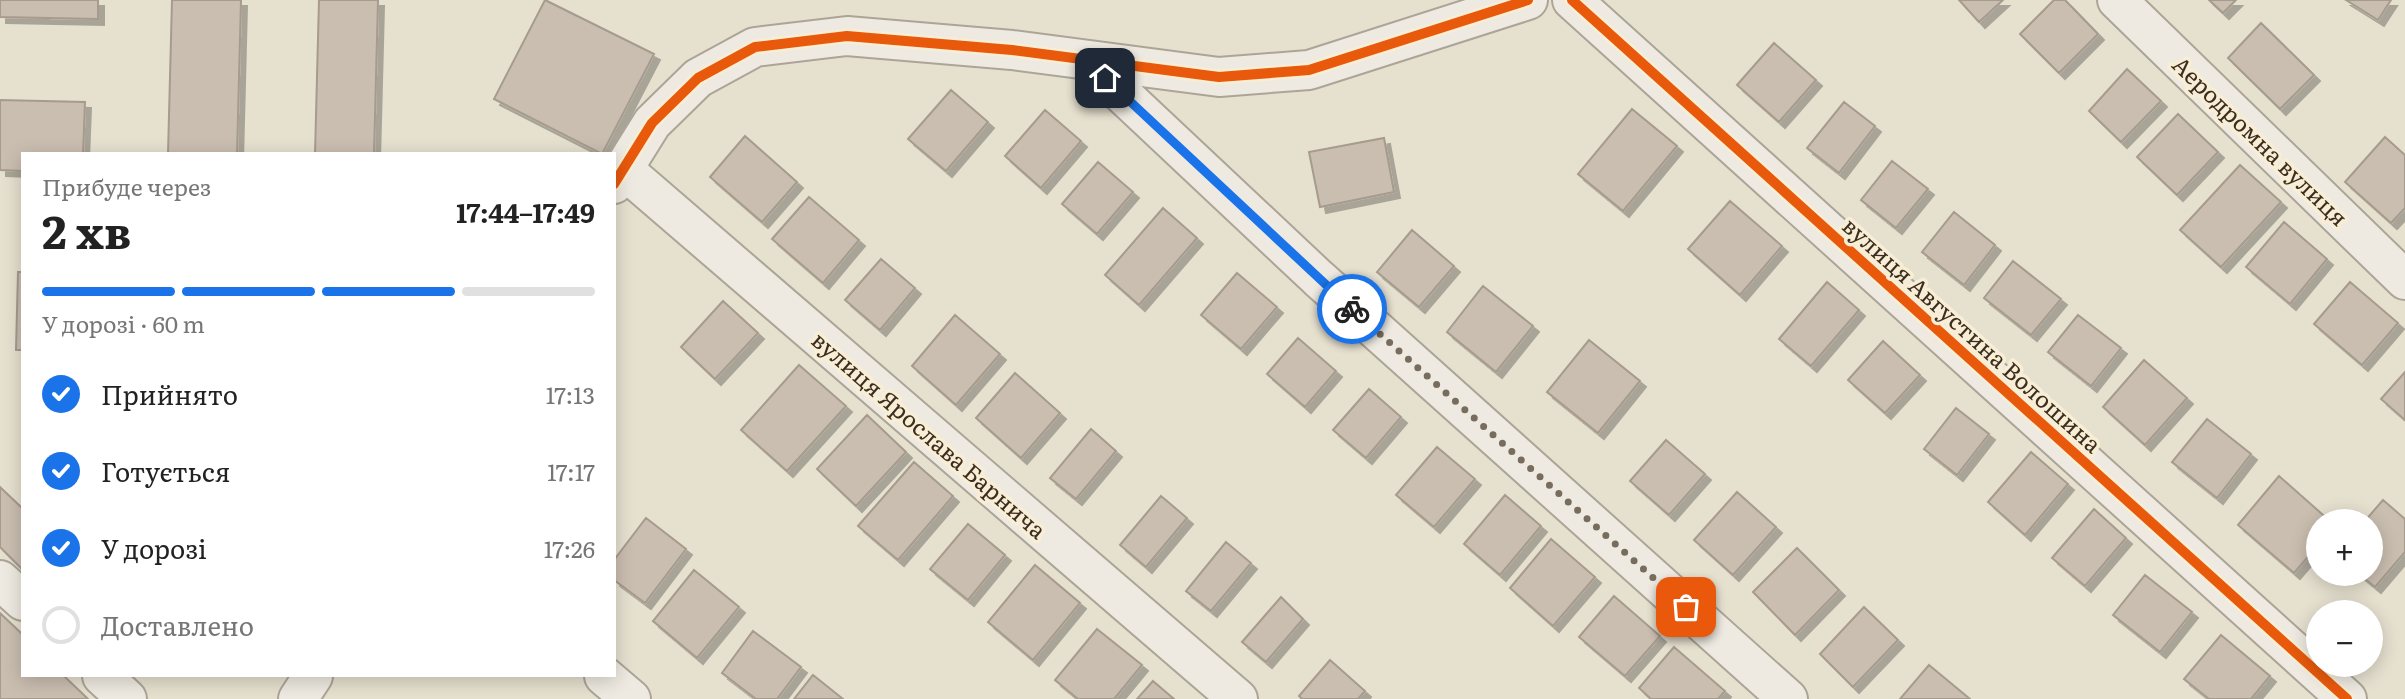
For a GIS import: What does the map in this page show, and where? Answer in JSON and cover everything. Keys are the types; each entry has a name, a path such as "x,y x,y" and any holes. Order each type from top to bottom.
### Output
{"street":[{"path":"619,176 652,123 698,78 755,47 847,36 1012,50 1219,76 1309,70 1528,0"},
{"name":"вулиця Августина Волошина","path":"1572,0 2347,699"},
{"name":"Аеродромна вулиця","path":"2117,0 2405,279"},
{"path":"1086,60 1328,287 1788,699"},
{"name":"вулиця Ярослава Барнича","path":"619,176 1237,699"},
{"path":"0,580 21,599"},
{"path":"103,677 127,699"},
{"path":"298,699 312,677"},
{"path":"605,677 631,699"}],"building":[{"path":"0,0 98,0 98,19 0,17"},
{"path":"172,0 241,0 237,152 168,152"},
{"path":"319,0 378,0 374,152 315,152"},
{"path":"545,0 654,54 603,152 598,152 494,99"},
{"path":"1959,0 2003,0 1979,22"},
{"path":"2054,0 2065,0 2098,34 2059,73 2020,34"},
{"path":"2209,0 2236,0 2223,13"},
{"path":"2346,0 2391,0 2378,20"},
{"path":"2261,23 2314,75 2280,109 2228,58"},
{"path":"1774,43 1816,80 1779,122 1737,85"},
{"path":"2127,69 2161,101 2121,142 2089,111"},
{"path":"951,90 988,122 946,171 908,139"},
{"path":"0,100 85,102 83,152 21,152 21,171 0,170"},
{"path":"1844,102 1875,126 1839,173 1807,148"},
{"path":"1632,109 1677,146 1623,211 1578,174"},
{"path":"1045,110 1081,141 1041,188 1005,156"},
{"path":"2178,114 2218,152 2177,195 2137,157"},
{"path":"745,136 797,182 762,222 710,177"},
{"path":"2385,137 2405,155 2405,208 2391,223 2345,182"},
{"path":"1384,138 1394,192 1320,207 1309,152"},
{"path":"1892,161 1928,189 1896,228 1861,200"},
{"path":"1098,162 1133,192 1097,234 1062,204"},
{"path":"2240,165 2281,202 2221,267 2180,230"},
{"path":"809,197 859,240 823,283 772,239"},
{"path":"1730,201 1782,246 1740,295 1688,249"},
{"path":"1163,208 1197,238 1139,305 1105,275"},
{"path":"1954,212 1995,245 1964,285 1922,252"},
{"path":"2284,222 2327,259 2290,304 2246,267"},
{"path":"1412,230 1454,266 1419,307 1377,272"},
{"path":"881,259 915,288 880,330 845,300"},
{"path":"2013,261 2061,299 2031,335 1984,298"},
{"path":"18,272 21,272 21,350 16,350"},
{"path":"1237,273 1277,307 1241,349 1201,315"},
{"path":"1827,282 1859,310 1811,366 1779,339"},
{"path":"2350,282 2398,323 2362,365 2314,324"},
{"path":"1483,286 1533,326 1496,372 1447,332"},
{"path":"723,301 758,333 715,379 681,347"},
{"path":"955,315 1000,354 956,405 912,366"},
{"path":"2078,315 2121,348 2091,386 2048,352"},
{"path":"1298,338 1336,371 1305,407 1267,374"},
{"path":"1589,340 1640,381 1598,433 1547,392"},
{"path":"1883,341 1920,375 1885,413 1848,380"},
{"path":"2144,360 2187,398 2145,445 2103,407"},
{"path":"799,365 846,406 787,471 741,430"},
{"path":"2405,372 2405,420 2381,399"},
{"path":"1015,373 1060,413 1021,458 976,418"},
{"path":"1369,389 1401,417 1366,458 1333,430"},
{"path":"1956,408 1989,434 1957,475 1924,449"},
{"path":"867,415 906,452 856,506 817,469"},
{"path":"2207,419 2251,454 2217,498 2172,462"},
{"path":"1091,429 1116,451 1076,499 1050,478"},
{"path":"1666,440 1705,474 1669,515 1630,481"},
{"path":"1437,447 1475,479 1434,527 1396,495"},
{"path":"2031,452 2068,484 2025,535 1988,502"},
{"path":"914,462 953,496 898,560 858,526"},
{"path":"2279,476 2316,509 2306,509 2306,559 2294,573 2238,525"},
{"path":"0,487 21,507 21,568 0,547"},
{"path":"1737,492 1776,527 1733,575 1694,540"},
{"path":"1505,495 1541,526 1500,575 1464,544"},
{"path":"1161,496 1187,518 1146,567 1120,545"},
{"path":"2383,500 2405,519 2405,552 2383,578 2383,509 2375,509"},
{"path":"2094,509 2126,538 2085,586 2052,558"},
{"path":"646,518 686,549 645,603 616,581 616,557"},
{"path":"968,524 1005,555 968,600 930,569"},
{"path":"1551,539 1595,577 1553,626 1510,588"},
{"path":"1226,542 1251,563 1211,611 1186,591"},
{"path":"1797,548 1839,590 1795,635 1753,592"},
{"path":"1035,565 1080,603 1033,660 988,622"},
{"path":"694,570 739,607 697,658 653,621"},
{"path":"2145,575 2192,612 2160,652 2113,615"},
{"path":"1614,596 1660,636 1625,676 1579,637"},
{"path":"1281,597 1303,619 1266,662 1242,642"},
{"path":"1864,607 1898,640 1853,687 1820,654"},
{"path":"0,613 21,633 21,677 65,677 88,699 0,699"},
{"path":"1097,629 1142,665 1114,699 1078,699 1055,680"},
{"path":"753,631 801,667 777,699 756,699 722,673"},
{"path":"2221,635 2270,676 2251,699 2209,699 2184,679"},
{"path":"1674,647 1725,691 1718,699 1651,699 1639,688"},
{"path":"1330,660 1365,691 1358,699 1302,699 1299,696"},
{"path":"1929,665 1970,699 1900,699"},
{"path":"813,675 843,699 794,699"},
{"path":"1153,681 1174,699 1137,699"}],"cycle path":[{"path":"616,181 652,123 698,78 755,47 847,36 1012,50 1219,77 1309,70 1528,0"},
{"path":"1572,0 2347,699"}],"way so far":[{"path":"1352,309 1686,607"}],"route":[{"path":"1105,78 1352,309"}]}
